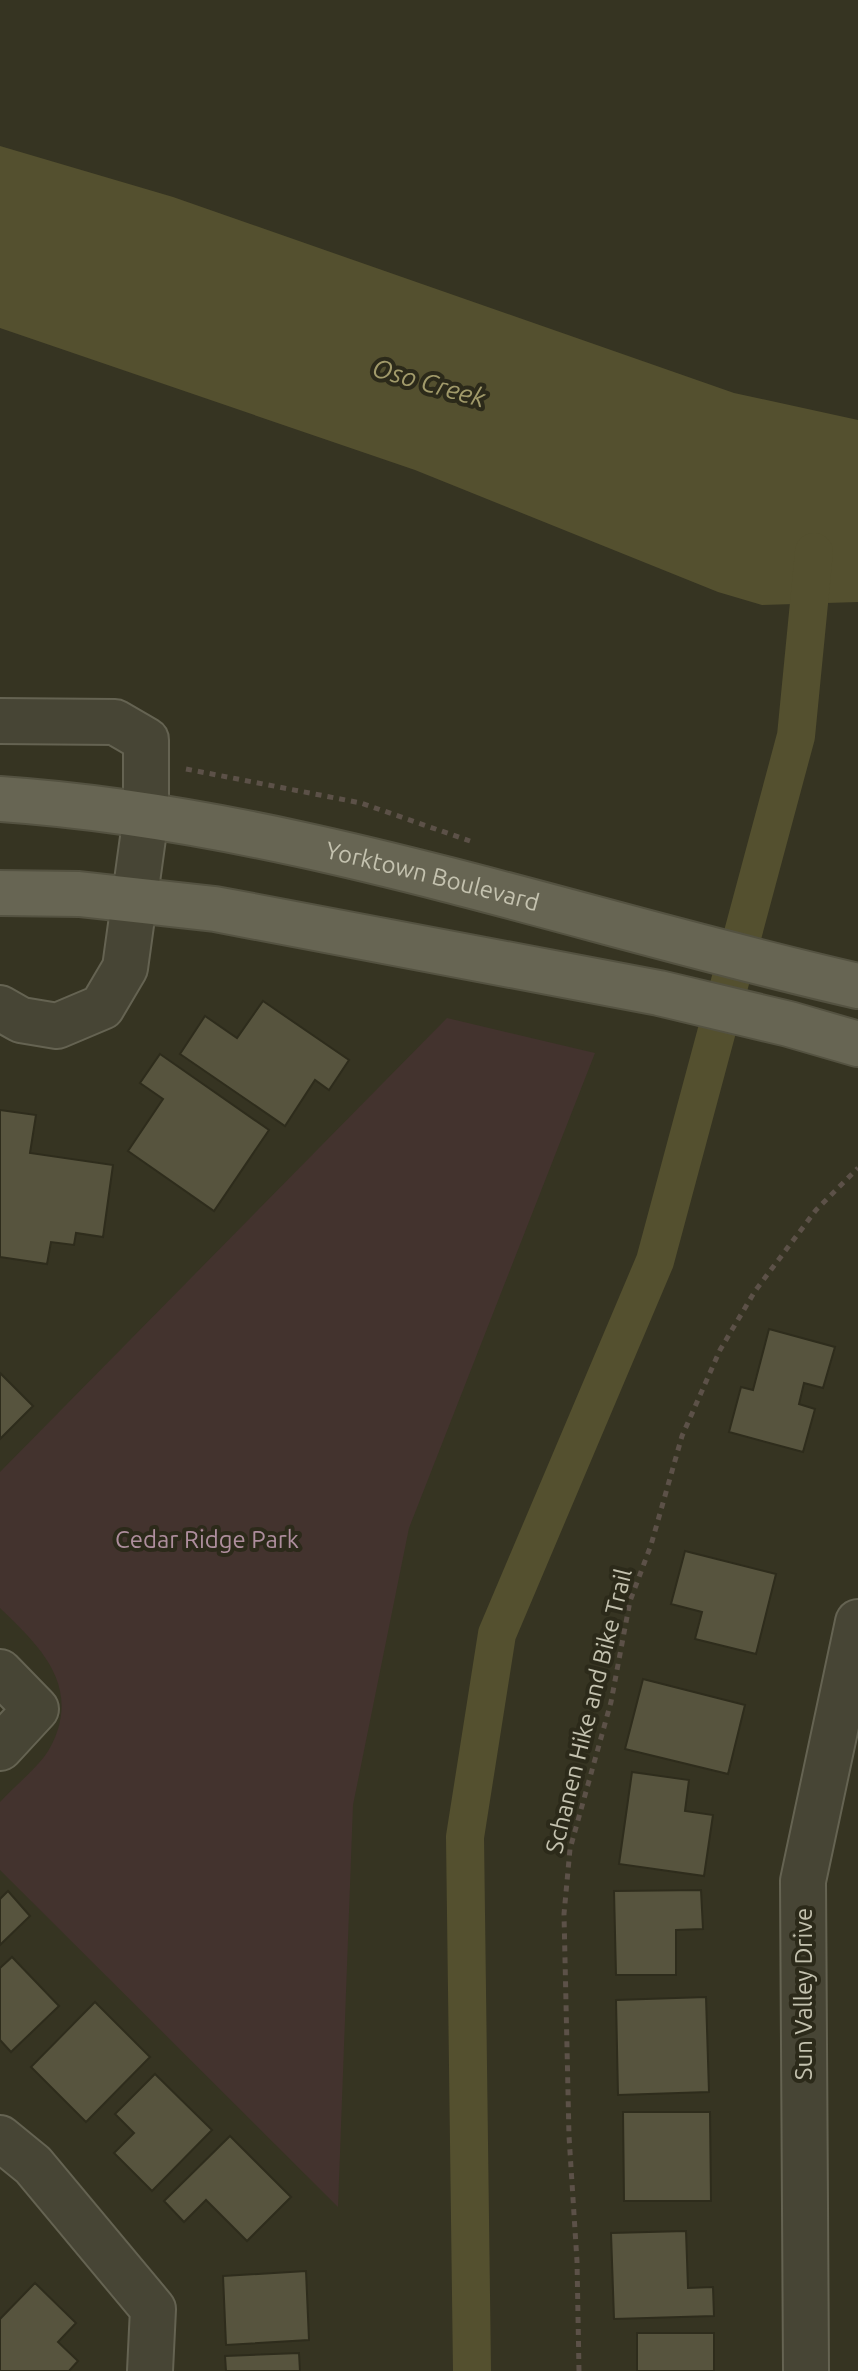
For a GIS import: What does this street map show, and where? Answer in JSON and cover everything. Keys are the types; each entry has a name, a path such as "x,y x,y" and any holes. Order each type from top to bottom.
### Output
{"main road":[{"name":"Yorktown Boulevard","path":"0,799 67,803 298,844 858,986"},
{"path":"0,893 79,894 215,909 659,993 858,1044"}],"street":[{"path":"0,721 115,722 146,740 146,816 125,968 102,1007 57,1026 21,1020 0,1008"},
{"name":"Sun Valley Drive","path":"806,2371 803,1881 851,1681 858,1622"},
{"path":"0,1672 36,1709 0,1748"},
{"path":"0,2138 33,2165 153,2309 150,2371"}],"path":[{"name":"Schanen Hike and Bike Trail","path":"579,2371 564,1930 570,1849 611,1702 630,1601 651,1545 682,1436 720,1350 755,1291 816,1210 858,1168"}],"green space":[{"name":"Cedar Ridge Park","path":"447,1018 595,1053 409,1528 353,1805 338,2207 0,1870 0,1802 46,1754 57,1733 61,1710 56,1677 48,1661 0,1608 0,1472"}],"water":[{"name":"Oso Creek","path":"0,146 173,197 734,393 858,420 858,602 762,605 718,592 415,470 0,328"}],"building":[{"path":"263,1001 349,1060 329,1090 315,1080 285,1126 180,1054 205,1016 237,1038"},
{"path":"160,1054 269,1130 214,1211 128,1151 163,1099 140,1083"},
{"path":"0,1110 36,1115 30,1153 113,1165 103,1237 76,1233 74,1245 51,1242 47,1264 0,1257"},
{"path":"769,1329 835,1347 823,1388 804,1383 799,1404 815,1409 803,1452 729,1432 741,1387 753,1390"},
{"path":"0,1373 33,1406 0,1439"},
{"path":"685,1551 776,1574 756,1654 695,1639 702,1612 671,1604"},
{"path":"643,1679 745,1705 728,1774 625,1749"},
{"path":"632,1772 689,1780 685,1811 713,1815 704,1876 619,1864"},
{"path":"701,1890 703,1929 676,1930 676,1975 616,1975 614,1891"},
{"path":"8,1891 30,1916 0,1945 0,1899"},
{"path":"12,1957 59,2006 11,2052 0,2040 0,1968"},
{"path":"706,1997 709,2092 618,2095 616,2000"},
{"path":"95,2002 150,2057 86,2122 31,2067"},
{"path":"155,2074 212,2130 152,2191 114,2153 134,2133 115,2114"},
{"path":"623,2112 710,2112 711,2201 624,2201"},
{"path":"230,2136 291,2197 247,2241 206,2200 184,2222 164,2201"},
{"path":"686,2231 688,2288 713,2287 714,2316 614,2319 611,2233"},
{"path":"306,2271 309,2340 226,2345 223,2276"},
{"path":"35,2283 76,2323 58,2342 78,2361 69,2371 0,2371 0,2319"},
{"path":"637,2333 714,2333 714,2371 637,2371"},
{"path":"299,2353 300,2371 226,2371 225,2356"}],"waterway":[{"path":"472,2371 465,1837 497,1634 655,1261 796,736 814,552"}]}
